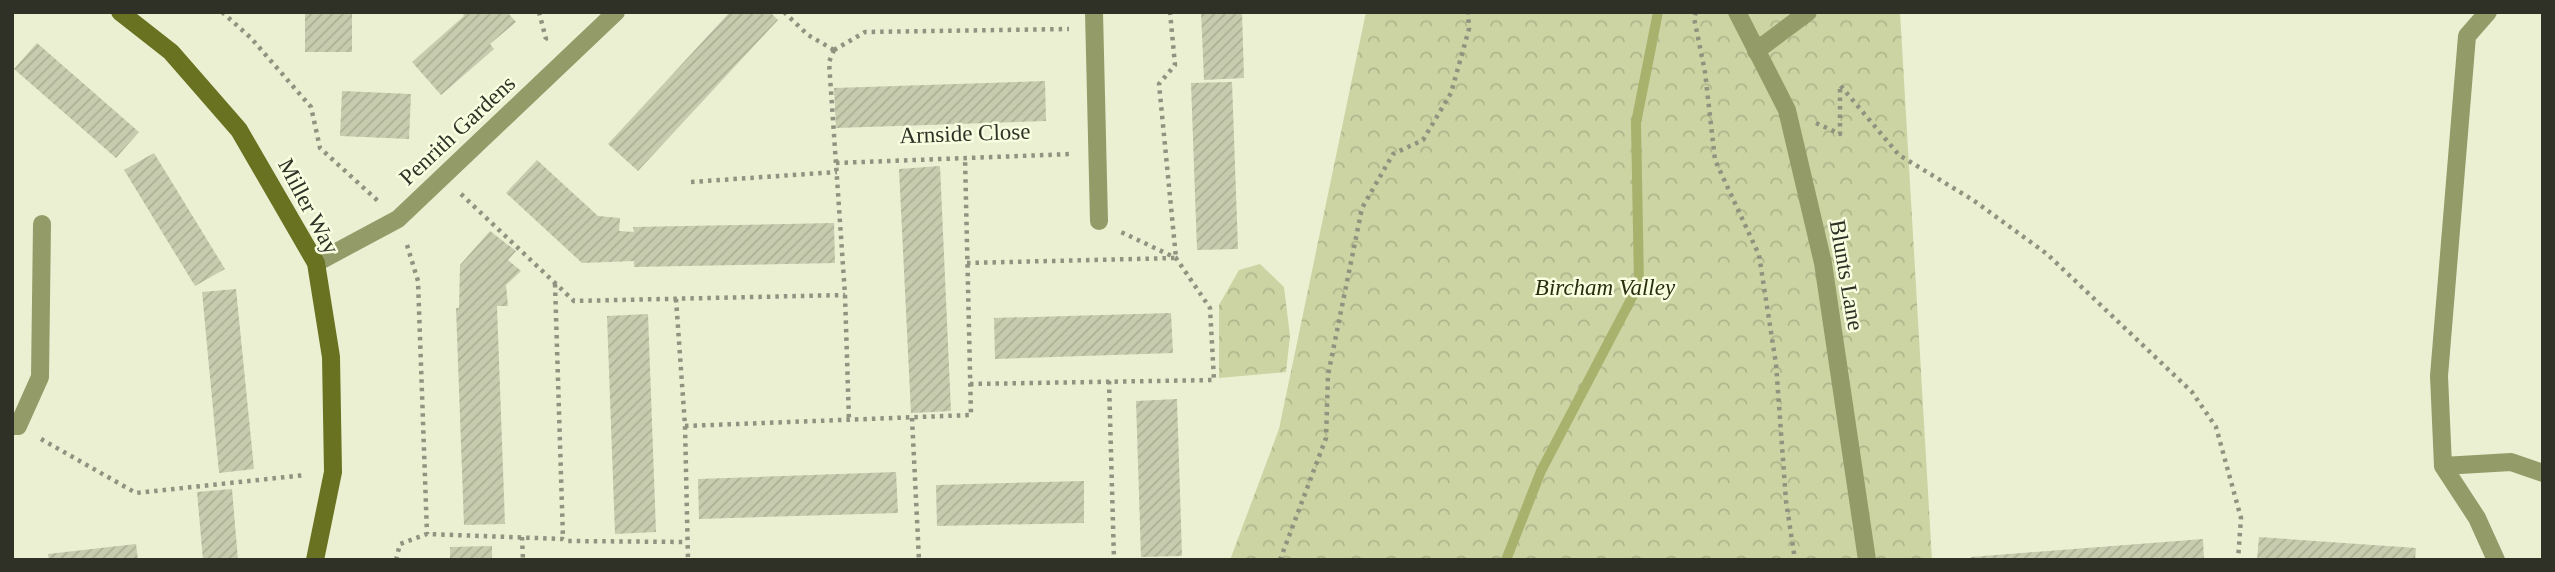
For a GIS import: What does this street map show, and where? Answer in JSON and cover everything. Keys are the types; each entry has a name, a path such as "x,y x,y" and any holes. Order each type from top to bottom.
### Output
{"street":[{"name":"Miller Way","path":"120,12 171,52 239,130 316,263 331,357 333,472 315,560"},
{"name":"Blunts Lane","path":"1737,12 1787,110 1823,263 1867,560"},
{"path":"1756,51 1808,12"},
{"path":"2487,12 2467,36 2439,376 2443,466 2477,518 2496,560"},
{"name":"Penrith Gardens","path":"316,263 398,219 608,15"},
{"path":"1094,21 1099,221"},
{"path":"15,426 40,376 42,224"},
{"path":"2443,466 2511,462 2543,473"}],"path":[{"path":"783,12 808,35 834,50"},
{"path":"970,384 1214,380 1210,308 1176,258 1159,84 1175,65 1170,12"},
{"path":"1280,560 1326,438 1328,375 1363,208 1393,154 1423,140 1451,93 1469,29 1468,12"},
{"path":"1696,12 1694,18 1705,72 1715,160 1759,255 1776,364 1786,501 1795,560"},
{"path":"224,13 251,37 312,107 320,148 398,219 418,281 427,534"},
{"path":"849,421 845,295 829,62 834,50 866,32 1094,21"},
{"path":"1787,110 1840,134 1840,85 1899,155 1973,200 2047,254 2192,392 2216,427 2241,518 2238,560"},
{"name":"Arnside Close","path":"836,163 1097,153"},
{"path":"685,426 971,415 965,158"},
{"path":"691,182 836,172"},
{"path":"443,177 574,301 845,295"},
{"path":"1099,221 1176,258"},
{"path":"967,263 1176,258"},
{"path":"555,283 563,538"},
{"path":"676,299 685,426 688,560"},
{"path":"1109,381 1114,560"},
{"path":"912,418 919,560"},
{"path":"15,426 135,493 333,472"},
{"path":"396,560 400,544 427,534 563,538 568,541 687,542"},
{"path":"522,537 523,560"}],"green space":[{"name":"Bircham Valley","path":"1366,12 1900,12 1932,560 1230,560 1279,429"},
{"path":"1260,264 1284,287 1290,336 1286,372 1219,378 1219,305 1239,270"}],"building":[{"path":"305,12 352,12 352,52 305,52"},
{"path":"462,12 507,12 516,22 490,44 494,49 441,95 412,62 464,16"},
{"path":"730,12 770,12 778,20 638,171 608,144"},
{"path":"1201,12 1242,12 1244,78 1204,80"},
{"path":"37,43 139,132 116,158 14,69"},
{"path":"1045,81 1046,121 836,128 834,88"},
{"path":"1232,82 1238,249 1197,250 1191,83"},
{"path":"342,91 411,94 409,139 340,136"},
{"path":"154,153 225,269 195,286 124,170"},
{"path":"537,160 598,216 620,218 619,231 634,232 633,227 834,223 835,263 634,267 634,261 582,263 506,193"},
{"path":"940,166 951,411 911,413 899,169"},
{"path":"490,231 516,251 508,260 521,271 506,285 508,306 497,306 505,524 464,525 456,308 459,308 460,265"},
{"path":"236,289 254,469 219,473 202,292"},
{"path":"1171,313 1173,353 995,359 994,318"},
{"path":"648,314 656,532 615,534 607,316"},
{"path":"1177,399 1182,556 1141,557 1136,401"},
{"path":"896,472 898,513 699,519 698,479"},
{"path":"1084,481 1084,523 937,526 936,485"},
{"path":"232,489 238,560 203,560 197,492"},
{"path":"2259,537 2416,548 2415,560 2257,560"},
{"path":"2203,539 2204,560 1971,560 1971,557"},
{"path":"136,544 138,560 49,560 48,554"},
{"path":"492,546 492,560 450,560 450,547"}],"waterway":[{"path":"1506,560 1541,471 1639,284 1636,123 1658,12"}]}
